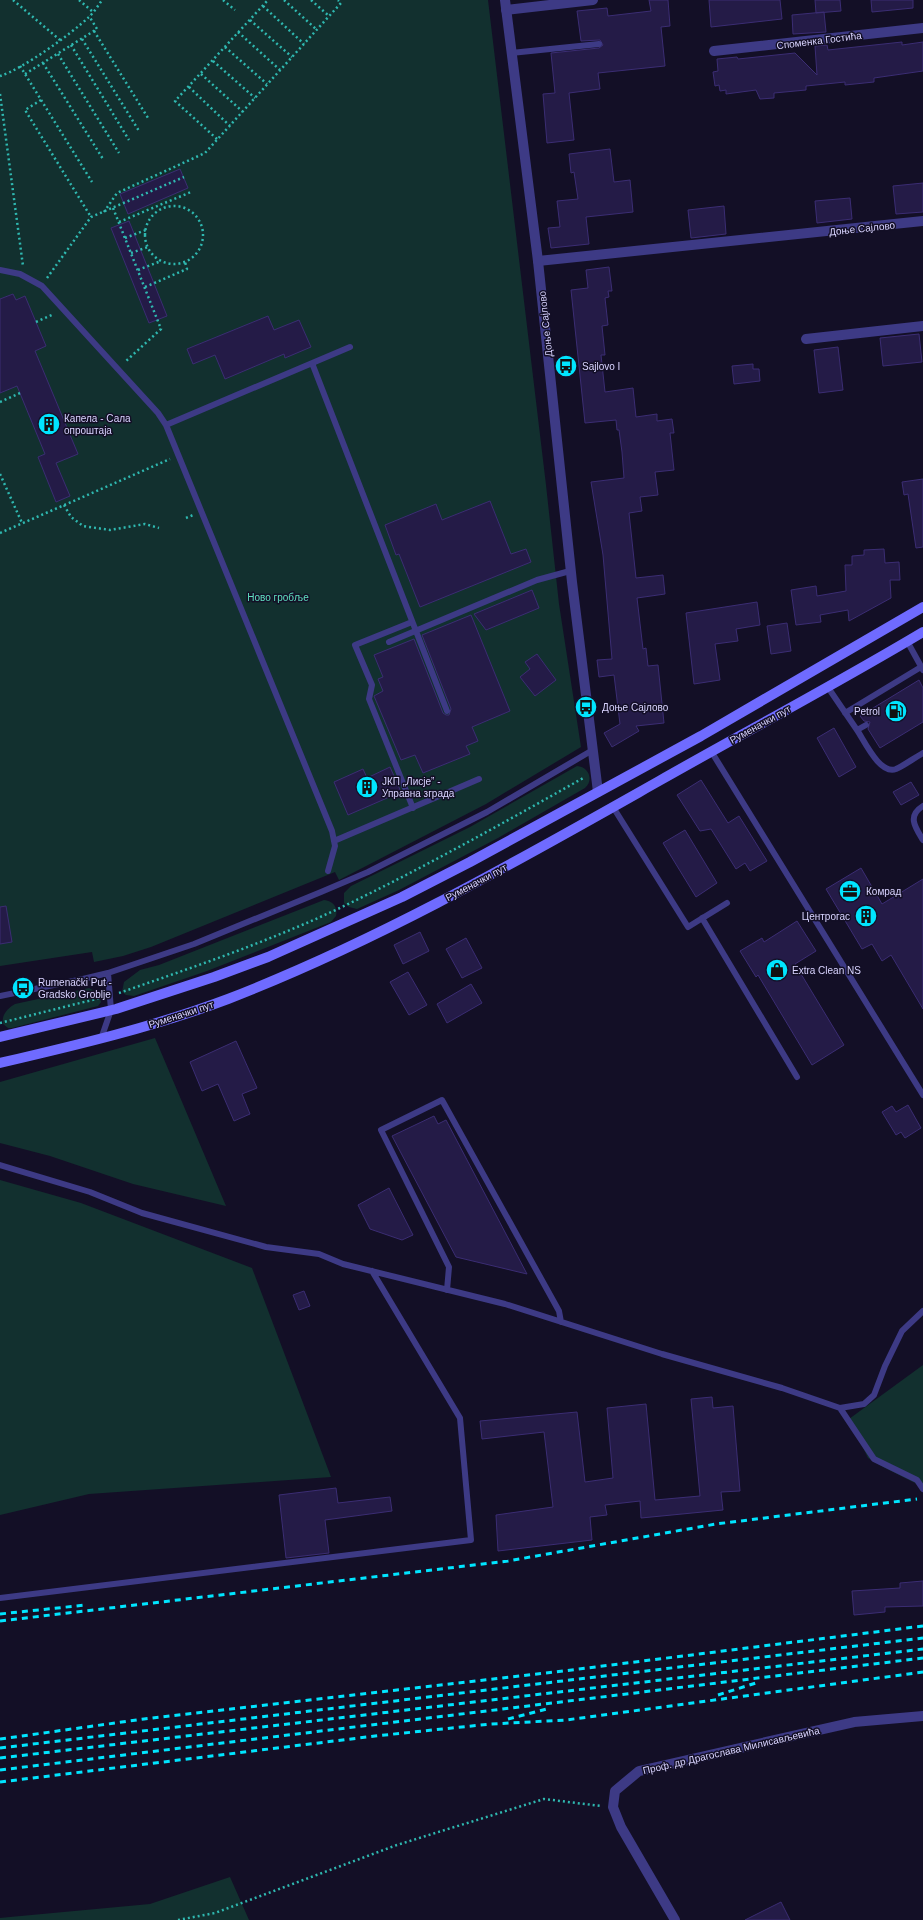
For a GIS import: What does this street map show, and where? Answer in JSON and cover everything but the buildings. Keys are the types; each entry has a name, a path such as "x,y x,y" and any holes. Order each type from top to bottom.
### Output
{"main road":[{"name":"Руменачки пут","path":"0,1036 111,1010 221,974 268,957 402,897 470,862 707,732 923,607"},
{"name":"Руменачки пут","path":"0,1063 101,1039 226,999 357,943 464,889 613,807 923,632"}],"street":[{"name":"Доње Сајлово","path":"505,0 538,261 570,571 591,751 598,792"},
{"path":"506,10 593,0"},
{"name":"Споменка Гостића","path":"714,52 923,28"},
{"name":"Доње Сајлово","path":"538,261 923,221"},
{"path":"806,340 923,326"},
{"name":"Проф. др Драгослава Милисављевића","path":"614,1807 615,1791 639,1770 854,1722 923,1716"},
{"path":"614,1807 621,1827 675,1920"}],"lane":[{"path":"511,53 599,44"},
{"path":"0,270 25,277 42,286 158,413 166,425 329,824 336,846 328,871"},
{"path":"166,425 350,347"},
{"path":"312,363 447,711"},
{"path":"389,642 537,580 570,571"},
{"path":"412,622 356,645 372,685 369,699 413,808"},
{"path":"845,713 922,668 907,641"},
{"path":"827,686 881,766 887,770 895,769 923,753"},
{"path":"857,730 866,725"},
{"path":"0,996 108,973 194,944 368,872 487,812 591,751"},
{"path":"711,751 923,1095"},
{"path":"334,841 480,779"},
{"path":"923,806 917,810 913,819 915,827 923,840"},
{"path":"613,807 688,927 727,903"},
{"path":"702,918 797,1077"},
{"path":"101,1039 111,1010 108,973"},
{"path":"447,1290 450,1267 381,1130 442,1100 559,1311 561,1322"},
{"path":"0,1165 90,1192 142,1213 266,1247 319,1254 343,1264 504,1304 662,1354 782,1388 840,1408 864,1404 874,1395 885,1366 902,1331 923,1311"},
{"path":"0,1598 471,1540 460,1418 372,1271"},
{"path":"840,1408 874,1460 917,1480 923,1489"}],"path":[{"path":"13,0 60,40"},
{"path":"79,0 92,12"},
{"path":"0,76 20,66 60,40 89,16 102,0"},
{"path":"223,0 235,10"},
{"path":"218,140 175,101 268,0"},
{"path":"284,0 317,30"},
{"path":"311,0 329,16"},
{"path":"104,212 117,193 205,153 341,3 338,0"},
{"path":"263,6 304,44"},
{"path":"25,74 97,29 89,16"},
{"path":"250,20 292,57"},
{"path":"94,31 148,118"},
{"path":"238,32 280,70"},
{"path":"82,39 139,131"},
{"path":"71,46 129,140"},
{"path":"225,47 267,84"},
{"path":"58,54 119,153"},
{"path":"213,61 255,98"},
{"path":"43,63 103,159"},
{"path":"20,66 92,182"},
{"path":"201,74 243,112"},
{"path":"189,87 230,126"},
{"path":"0,94 25,277"},
{"path":"41,100 25,110 91,218"},
{"path":"42,286 91,218 184,177"},
{"path":"119,222 191,192"},
{"path":"162,203 164,208"},
{"path":"175,206 186,209 199,219 203,229 201,246 194,256 185,262 174,264 161,261 148,247 146,230 151,219 164,208 175,206"},
{"path":"113,208 161,329 117,369"},
{"path":"125,238 146,230"},
{"path":"131,253 148,247"},
{"path":"138,270 161,261"},
{"path":"145,287 187,268 185,262"},
{"path":"36,322 64,310"},
{"path":"0,402 20,394"},
{"path":"0,533 178,455"},
{"path":"0,474 22,523"},
{"path":"68,497 70,502"},
{"path":"64,504 71,518 83,526 110,530 145,524 159,528"},
{"path":"0,1023 110,996 225,956 341,907 462,846 594,772"},
{"path":"178,1920 215,1913 398,1845 544,1799 614,1807"}],"green space":[{"name":"Ново гробље","path":"0,0 488,0 559,604 581,747 486,804 339,880 335,872 151,947 123,956 94,962 92,952 0,966"},
{"path":"577,766 585,769 589,774 590,778 588,785 585,788 498,838 399,890 357,909 349,907 344,903 344,893 351,886 470,827"},
{"path":"324,900 332,903 336,910 336,916 331,922 207,971 134,996 126,995 122,992 124,982 140,970 159,965"},
{"path":"89,988 98,993 101,1002 98,1006 12,1028 8,1028 3,1024 3,1018 6,1012 15,1004"},
{"path":"155,1038 226,1206 133,1184 50,1156 0,1143 0,1082"},
{"path":"0,1180 81,1203 252,1268 331,1477 89,1494 0,1515"},
{"path":"923,1365 923,1487 868,1458 849,1419"},
{"path":"230,1877 249,1920 0,1920 0,1918 150,1904"}],"railway":[{"path":"0,1621 508,1561 716,1524 917,1499"},
{"path":"0,1614 86,1605"},
{"path":"0,1739 144,1719 555,1672 923,1626"},
{"path":"0,1748 923,1638"},
{"path":"0,1758 923,1649"},
{"path":"0,1770 923,1658"},
{"path":"0,1782 375,1736 491,1724 566,1720 923,1672"},
{"path":"718,1695 759,1682"},
{"path":"508,1719 547,1709"}],"place":[{"name":"Sajlovo I","path":"566,366"},
{"name":"Капела - Сала опроштаја","path":"49,424"},
{"name":"Доње Сајлово","path":"586,707"},
{"name":"Petrol","path":"896,711"},
{"name":"ЈКП „Лисје” - Управна зграда","path":"367,787"},
{"name":"Комрад","path":"850,891"},
{"name":"Центрогас","path":"866,916"},
{"name":"Extra Clean NS","path":"777,970"},
{"name":"Rumenački Put - Gradsko Groblje","path":"23,988"}]}
